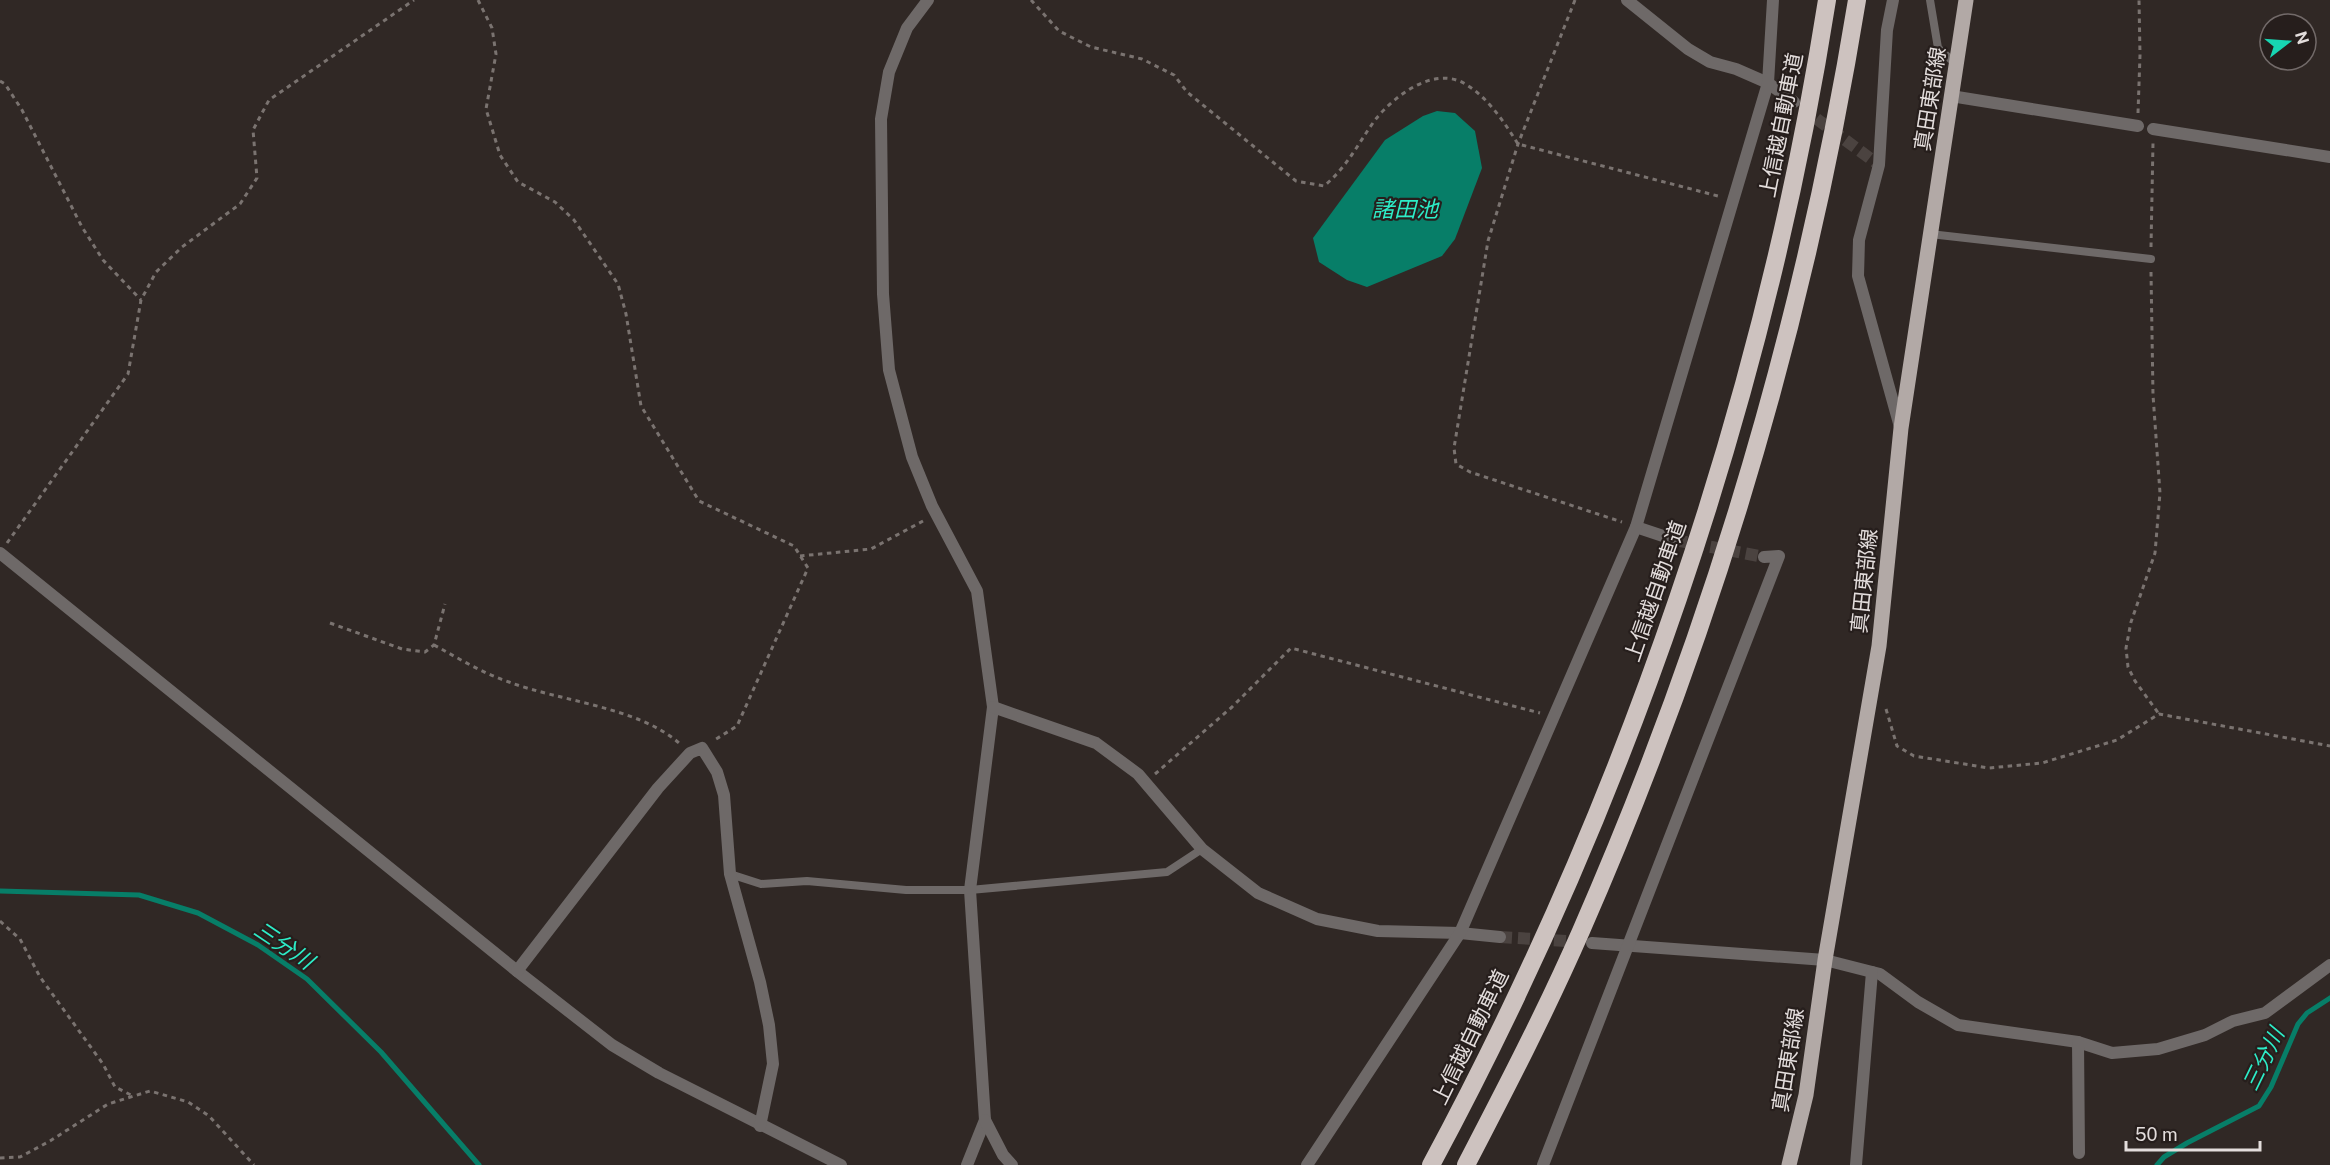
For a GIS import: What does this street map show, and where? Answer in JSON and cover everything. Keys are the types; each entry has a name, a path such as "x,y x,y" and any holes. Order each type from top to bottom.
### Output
{"highway":[{"name":"上信越自動車道","path":"1431,1165 1497,1036 1551,921 1604,795 1649,679 1693,550 1734,418 1768,294 1796,173 1827,0"},
{"path":"1466,1165 1526,1047 1581,931 1681,680 1720,565 1796,298 1824,175 1857,0"}],"main road":[{"name":"真田東部線","path":"1789,1165 1806,1095 1825,960 1884,612 1901,428 1966,0"}],"street":[{"path":"928,0 908,28 890,72 881,119 881,249 884,319 889,370 912,457 936,514 977,591 993,707 970,890 985,1120 1003,1155 1012,1165"},
{"path":"1627,0 1662,31 1710,62 1736,69 1768,83 1794,102"},
{"path":"1893,0 1887,30 1879,165 1859,240 1858,276 1901,428"},
{"path":"1307,1165 1460,933 1636,527 1768,83 1771,4"},
{"path":"1952,96 2138,126"},
{"path":"2153,129 2330,157"},
{"path":"1636,527 1675,540"},
{"path":"3,548 517,971 612,1045 659,1073 760,1126 841,1165"},
{"path":"1543,1165 1779,556 1764,557"},
{"path":"993,707 1096,743 1138,774 1202,849 1258,893 1317,920 1378,931 1460,933 1500,937"},
{"path":"517,971 651,797 696,751 717,772 724,795 730,874 760,982 769,1025 773,1064 760,1126"},
{"path":"1592,943 1825,960 1880,974 1918,1002 1958,1025 2078,1042 2112,1053 2158,1049 2205,1035 2233,1021 2265,1013 2330,965"},
{"path":"1856,1165 1872,972"},
{"path":"2078,1042 2079,1152"},
{"path":"967,1165 985,1120"}],"lane":[{"path":"1930,0 1938,48 1956,65"},
{"path":"1930,234 2151,259"},
{"path":"730,874 761,884 807,881 906,890 970,890 1167,872 1202,849"}],"path":[{"path":"3,548 128,374 141,300 156,272 182,247 240,204 257,178 253,130 269,100 414,0"},
{"path":"434,645 471,666 509,682 638,719 696,751 737,726 808,567 794,546 699,501 641,406 626,314 618,284 574,220 555,202 518,182 500,155 486,109 496,54 492,28 478,0"},
{"path":"1031,0 1059,31 1091,46 1142,59 1174,75 1187,92 1296,181 1324,186 1341,172 1376,119 1395,99 1414,86 1441,78 1465,84 1488,103 1518,144 1732,200"},
{"path":"1575,0 1518,144 1488,241 1455,448 1456,464 1470,472 1636,527"},
{"path":"2138,126 2139,0"},
{"path":"0,81 5,84 22,110 82,227 103,260 141,300"},
{"path":"2153,129 2151,259 2153,395 2160,493 2155,552 2131,622 2126,648 2128,667 2135,681 2159,714"},
{"path":"800,556 871,549 936,514"},
{"path":"330,623 402,649 425,652 434,645 445,604"},
{"path":"1146,783 1232,707 1291,648 1554,716"},
{"path":"1883,701 1897,746 1914,756 1989,768 2042,763 2117,740 2159,714 2330,746"},
{"path":"0,921 20,939 40,977 103,1064 115,1087 133,1096"},
{"path":"0,1158 20,1157 108,1104 150,1091 188,1102 209,1116 254,1165"}],"water":[{"name":"諸田池","path":"1437,111 1455,113 1475,131 1482,168 1455,239 1442,256 1367,287 1347,280 1319,262 1313,238 1385,140 1423,116"}],"waterway":[{"name":"三分川","path":"0,891 139,895 198,913 258,945 307,979 381,1052 479,1165"},
{"name":"三分川","path":"2157,1165 2164,1157 2187,1143 2259,1106 2271,1087 2298,1024 2307,1013 2330,998"}],"tunnel":[{"path":"1802,108 1879,165"},
{"path":"1675,540 1764,557"},
{"path":"1500,937 1582,942"}]}
